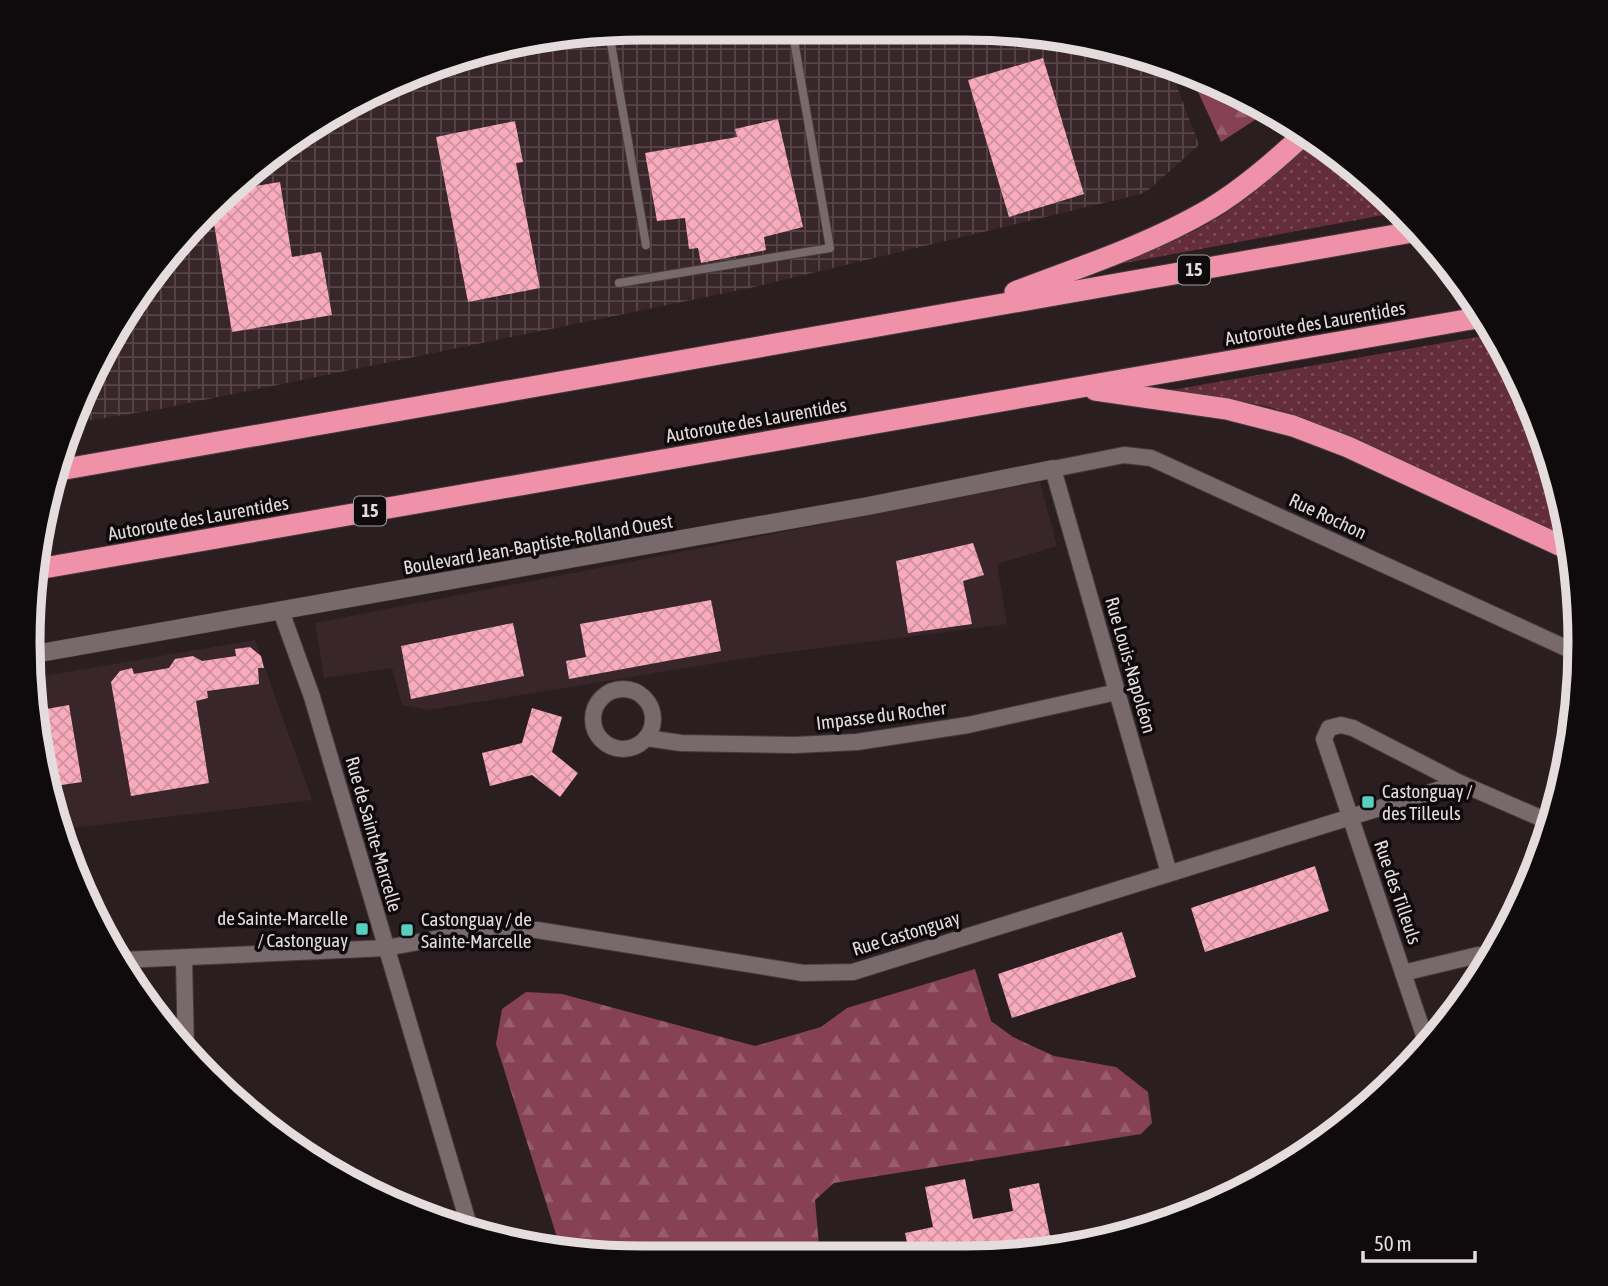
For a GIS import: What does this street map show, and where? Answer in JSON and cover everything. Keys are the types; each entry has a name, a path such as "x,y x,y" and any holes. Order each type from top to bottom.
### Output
{"highway":[{"path":"971,309 1119,252 1189,220 1220,203 1250,181 1297,140"},
{"name":"15","path":"66,469 1406,233"},
{"name":"Autoroute des Laurentides","path":"45,568 1473,319"},
{"path":"1076,387 1227,409 1282,422 1348,447 1560,545"}],"street":[{"name":"Rue Rochon","path":"1053,469 1124,455 1151,458 1568,649"},
{"name":"Boulevard Jean-Baptiste-Rolland Ouest","path":"40,652 868,506 1053,469"},
{"name":"Rue Louis-Napoléon","path":"1053,469 1169,873"},
{"name":"Rue de Sainte-Marcelle","path":"281,611 312,696 467,1219"},
{"name":"Impasse du Rocher","path":"646,738 694,743 795,745 856,742 968,725 1117,692"},
{"name":"Rue des Tilleuls","path":"1423,1033 1324,739 1329,728 1341,725 1353,728 1460,783"},
{"name":"Rue Castonguay","path":"131,960 386,948 494,928 537,930 803,973 853,972 1460,783"},
{"path":"1460,783 1541,818"},
{"path":"1403,973 1478,955"},
{"path":"184,959 186,1035"}],"lane":[{"path":"619,283 830,248 794,40"},
{"path":"611,42 646,245"}],"shaded area":[{"path":"643,40 965,40 1044,45 1121,61 1174,78 1199,145 1145,193 750,288 160,409 82,422 102,376 142,308 165,276 217,217 276,165 342,121 412,86 487,61 564,45"},
{"path":"1305,146 1332,165 1388,214 1098,268 1167,244 1200,228 1241,202"},
{"path":"1483,336 1506,376 1536,449 1558,534 1360,440 1298,416 1230,399 1166,391"},
{"path":"1040,482 1057,546 997,564 1007,624 772,654 429,710 402,705 392,668 324,678 315,623"},
{"path":"255,640 312,800 69,828 52,761 45,722 42,676"}],"green space":[{"path":"1195,86 1259,117 1221,142"},
{"path":"975,969 991,1021 1013,1037 1054,1056 1116,1067 1148,1092 1152,1123 1141,1134 834,1183 815,1200 819,1246 643,1246 558,1240 496,1044 502,1009 526,992 562,994 755,1046 821,1027 847,1008"}],"building":[{"path":"1043,58 1084,194 1009,217 968,80"},
{"path":"778,119 803,227 764,237 766,250 701,263 698,248 689,249 685,218 657,221 645,153 737,137 735,129"},
{"path":"515,121 523,162 516,163 540,288 468,302 436,137"},
{"path":"280,182 292,257 321,252 332,315 232,332 213,221 250,187"},
{"path":"973,543 984,575 963,581 972,624 908,633 896,561"},
{"path":"711,600 721,651 569,679 566,661 586,657 580,624"},
{"path":"513,623 524,676 411,699 401,646"},
{"path":"250,647 261,656 264,668 258,668 259,684 207,691 208,698 196,701 209,783 131,796 111,682 120,671 132,668 134,674 169,668 175,659 193,656 202,661 236,656 235,649"},
{"path":"69,705 82,782 58,786 44,709"},
{"path":"532,708 562,717 552,752 578,773 560,797 532,775 490,786 482,753 522,743"},
{"path":"1315,866 1329,911 1205,952 1191,908"},
{"path":"1122,932 1136,977 1012,1018 998,974"},
{"path":"965,1179 973,1219 1013,1211 1009,1189 1039,1183 1051,1240 965,1246 908,1246 905,1233 933,1227 925,1187"}],"place":[{"name":"Castonguay / des Tilleuls","path":"1368,802"},
{"name":"de Sainte-Marcelle / Castonguay","path":"362,929"},
{"name":"Castonguay / de Sainte-Marcelle","path":"407,930"}]}
